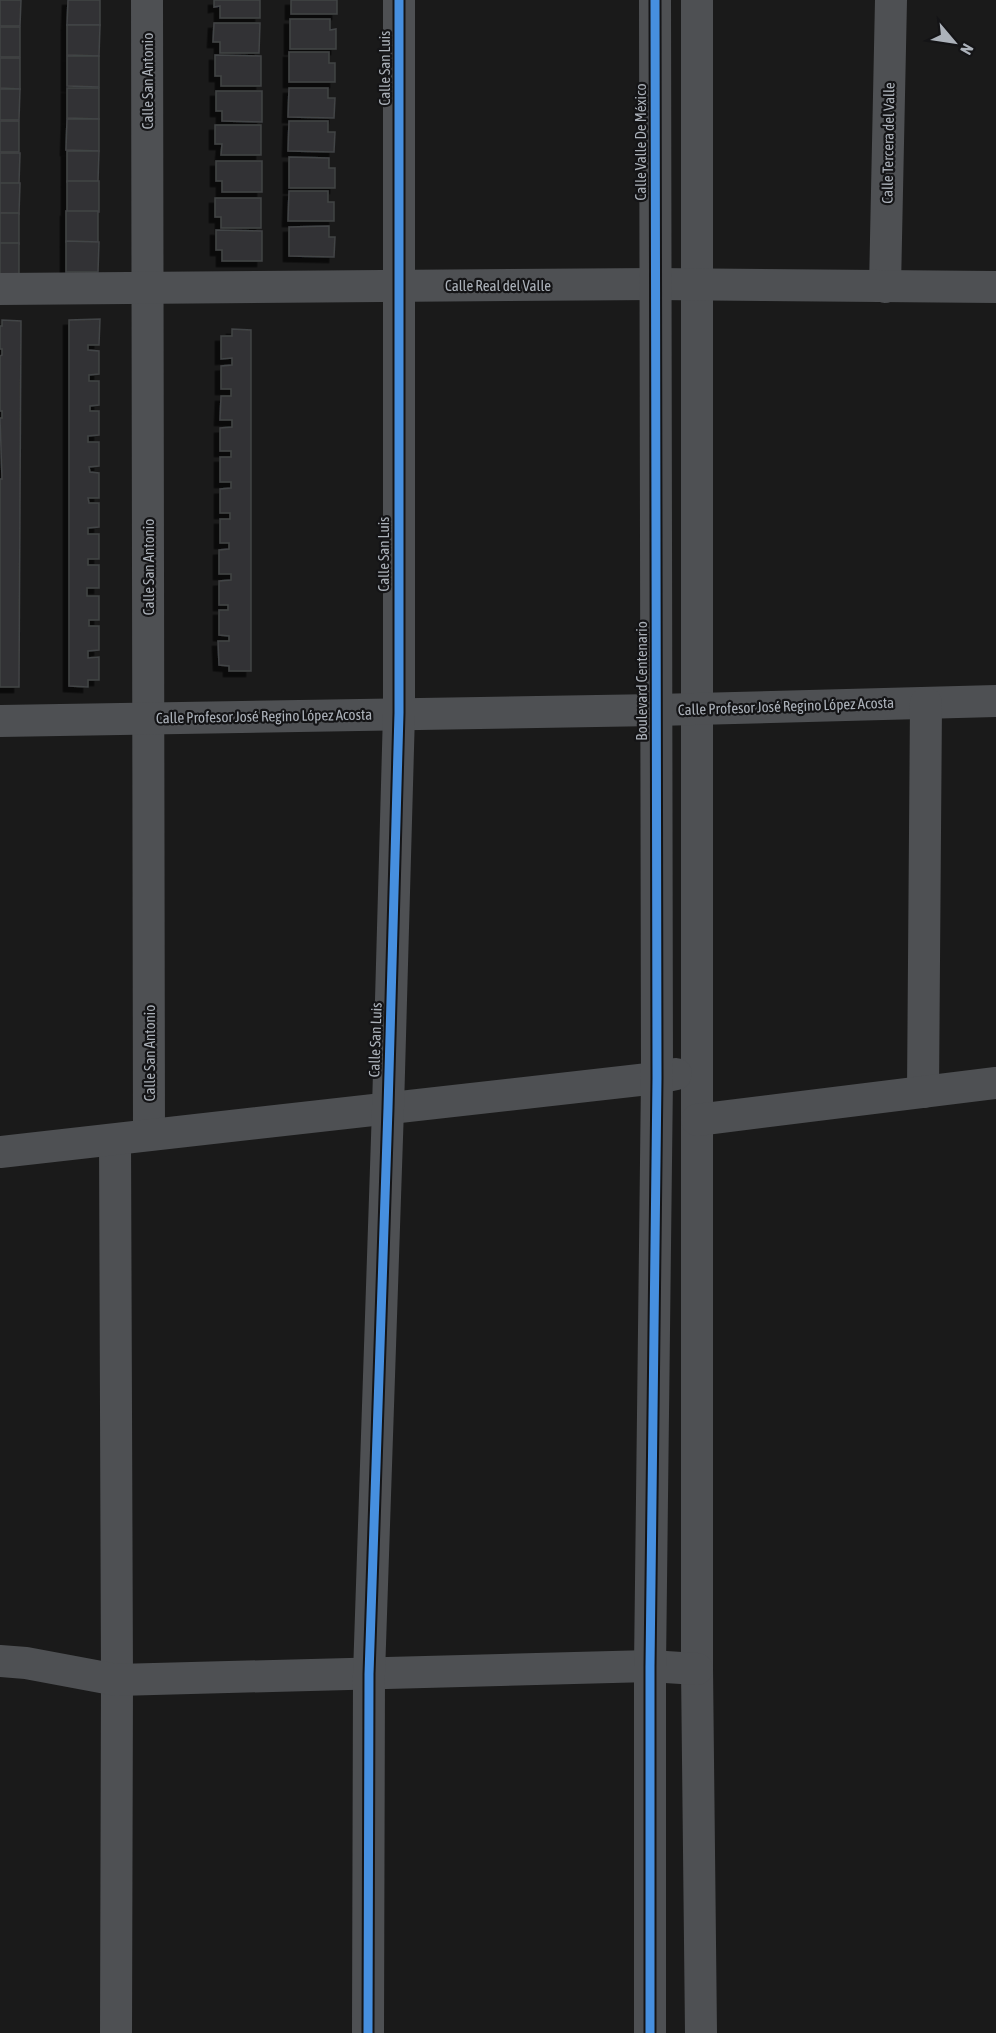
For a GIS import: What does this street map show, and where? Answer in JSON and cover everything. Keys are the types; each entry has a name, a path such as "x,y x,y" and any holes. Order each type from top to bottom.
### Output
{"street":[{"name":"Calle San Antonio","path":"147,0 149,1134"},
{"name":"Calle San Luis","path":"368,2033 369,1674 399,713 399,0"},
{"name":"Calle Valle De México","path":"655,0 655,284"},
{"path":"697,0 697,1669 702,2033"},
{"name":"Calle Tercera del Valle","path":"885,287 891,0"},
{"name":"Calle Real del Valle","path":"0,289 655,284 996,287"},
{"name":"Boulevard Centenario","path":"650,2033 650,1666 657,1078 655,284"},
{"name":"Calle Profesor José Regino López Acosta","path":"0,721 656,710 996,701"},
{"path":"923,1092 926,702"},
{"path":"0,1152 657,1078 697,1070"},
{"path":"698,1120 996,1083"},
{"path":"115,1140 116,2033"},
{"path":"0,1661 26,1663 117,1680 650,1666 697,1669"}],"building":[{"path":"0,0 21,0 20,26 0,26"},
{"path":"68,0 100,0 100,25 67,25"},
{"path":"214,0 260,0 260,18 220,18 220,6 214,7"},
{"path":"291,0 337,0 337,14 291,14"},
{"path":"290,19 330,19 330,30 336,29 336,49 290,49"},
{"path":"214,23 260,23 259,53 220,53 220,42 213,42"},
{"path":"67,25 100,25 99,56 67,55"},
{"path":"0,27 20,27 20,57 0,57"},
{"path":"289,52 329,52 329,63 335,63 335,82 289,82"},
{"path":"215,55 261,56 261,86 221,86 221,76 215,76"},
{"path":"67,56 99,56 99,87 67,86"},
{"path":"0,58 20,58 20,89 0,88"},
{"path":"67,88 99,88 99,119 67,118"},
{"path":"289,88 328,88 328,98 335,98 334,118 288,117"},
{"path":"0,89 20,89 19,120 0,120"},
{"path":"216,91 262,91 262,122 222,121 222,111 216,111"},
{"path":"67,119 99,119 99,151 66,150"},
{"path":"0,121 19,121 19,152 0,152"},
{"path":"289,121 328,121 328,132 335,132 334,152 288,151"},
{"path":"215,125 261,125 261,155 221,155 222,144 215,144"},
{"path":"67,151 99,151 98,182 67,182"},
{"path":"0,153 20,153 19,184 0,184"},
{"path":"289,157 329,158 329,168 335,168 335,188 289,188"},
{"path":"216,161 262,161 262,192 222,192 222,181 216,181"},
{"path":"67,181 99,181 99,212 67,212"},
{"path":"0,183 20,183 19,214 0,213"},
{"path":"289,191 328,191 328,202 334,202 334,221 288,221"},
{"path":"215,198 261,198 261,228 221,228 221,217 215,217"},
{"path":"66,211 98,211 98,242 66,242"},
{"path":"0,213 19,213 19,244 0,244"},
{"path":"329,226 329,237 335,237 334,257 289,256 289,227"},
{"path":"216,230 262,231 262,261 222,261 222,250 216,250"},
{"path":"66,241 99,242 98,272 66,272"},
{"path":"0,243 19,243 19,274 0,274"},
{"path":"100,319 99,345 88,345 88,350 99,351 99,374 89,375 89,381 99,381 99,405 90,406 90,411 99,411 99,435 88,436 88,442 99,442 99,466 89,467 90,472 99,473 99,498 88,498 89,503 99,503 99,527 88,528 88,534 99,534 99,559 88,559 88,565 99,565 99,588 87,588 87,596 99,596 99,620 89,620 89,626 99,626 99,650 88,651 88,658 99,657 99,680 88,680 88,687 69,686 69,320"},
{"path":"2,320 21,321 19,687 0,687 0,479 2,479 0,418 2,418 2,411 0,411 0,356 2,349 0,349 0,326 2,326"},
{"path":"232,329 251,330 251,671 229,671 229,666 219,665 218,641 229,641 229,636 219,635 219,610 228,610 228,605 219,605 219,581 231,580 231,574 219,574 219,550 229,549 229,543 220,543 220,519 230,519 230,513 220,513 220,489 231,488 231,482 220,482 220,457 231,457 231,451 220,451 220,428 232,427 232,420 220,420 221,396 231,396 231,389 221,389 221,366 232,365 232,358 221,359 221,336 232,336"}],"cycle path":[{"path":"368,2033 369,1674 399,713 399,0"},
{"path":"650,2033 650,1666 657,1078 655,0"}]}
